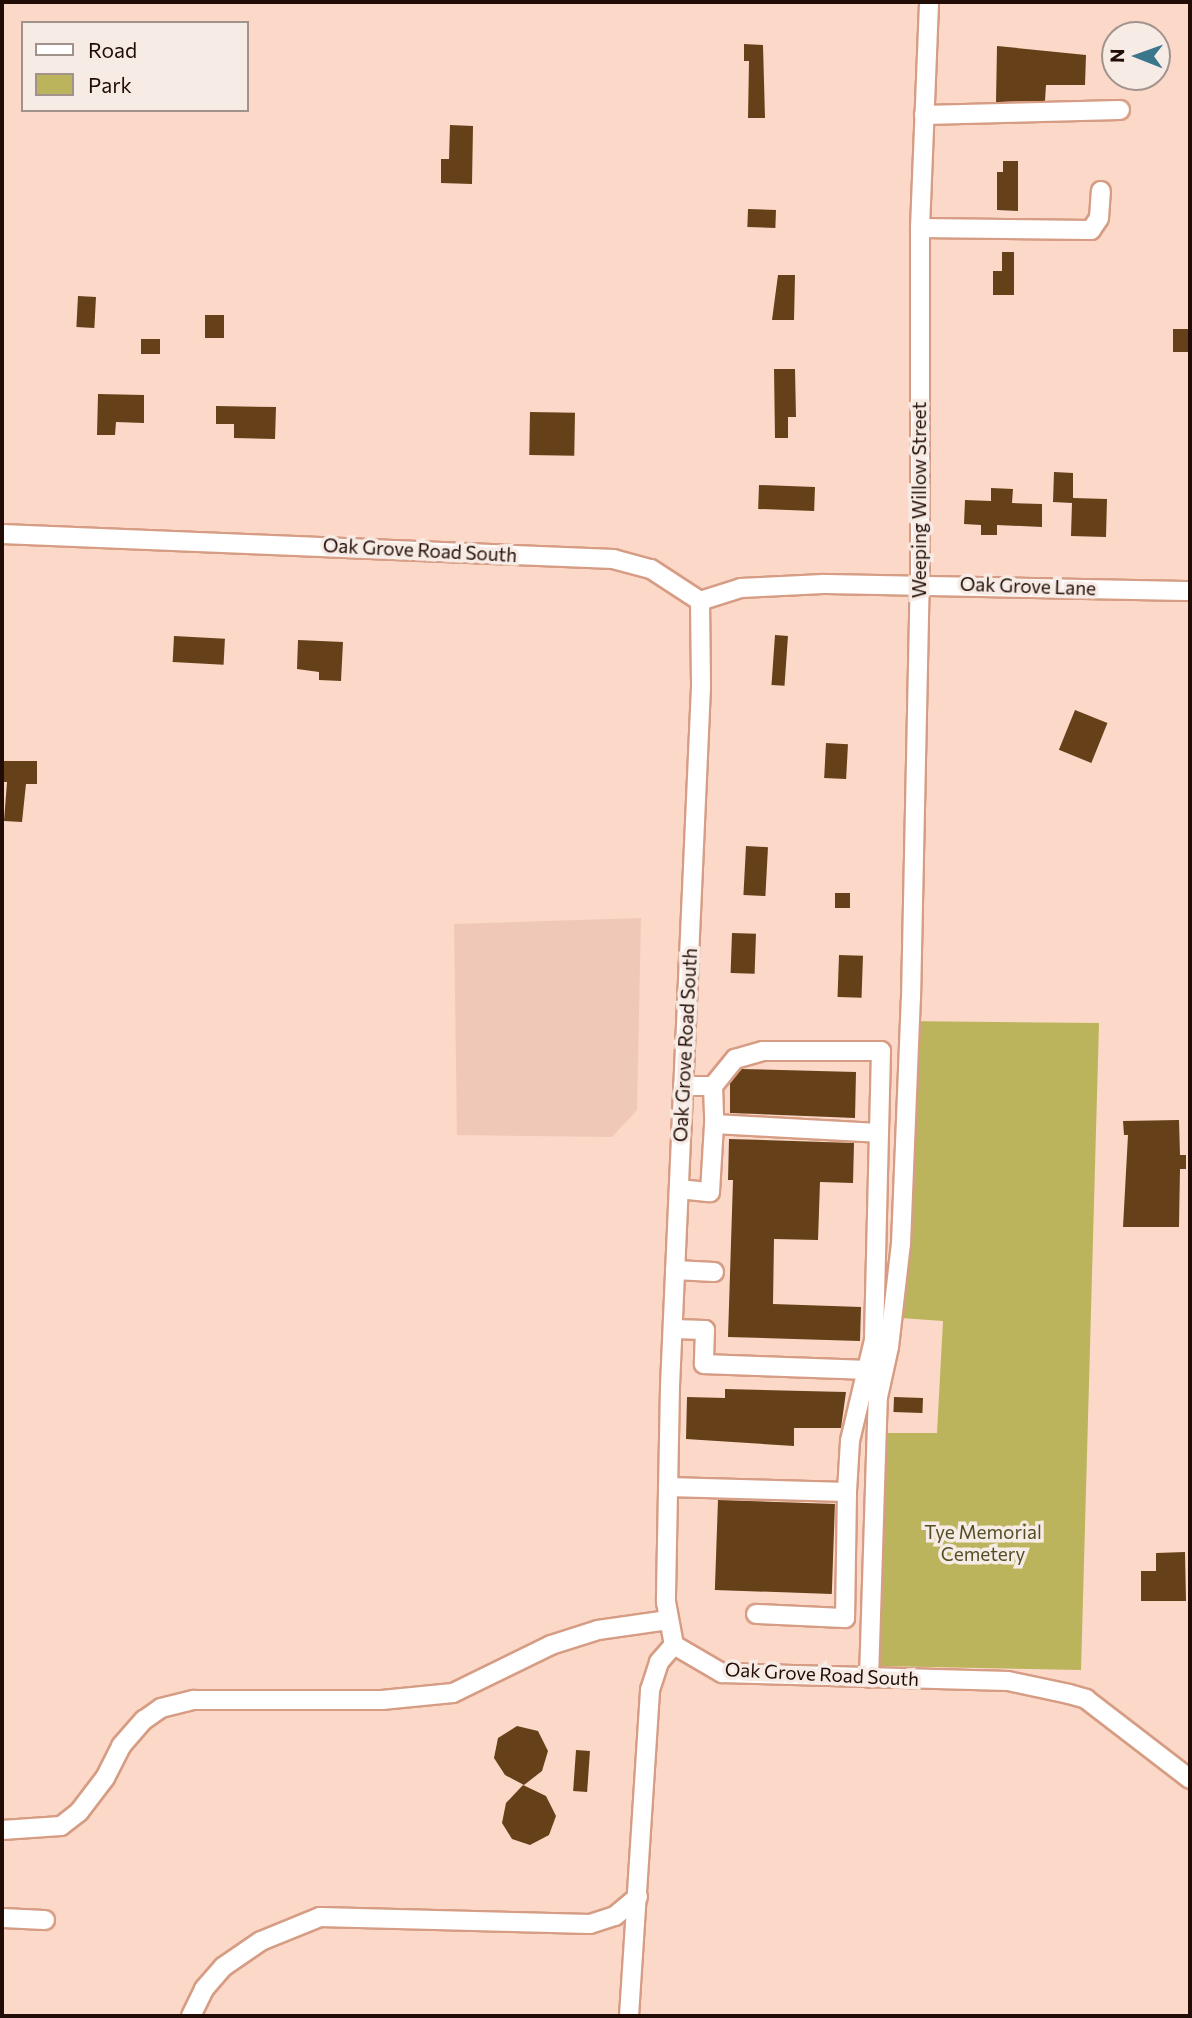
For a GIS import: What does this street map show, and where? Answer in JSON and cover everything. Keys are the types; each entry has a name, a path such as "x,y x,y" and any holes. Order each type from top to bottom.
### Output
{"street":[{"name":"Weeping Willow Street","path":"869,1678 878,1397 889,1347 901,1244 911,999 919,583 920,228 929,2"},
{"path":"924,115 1120,110"},
{"path":"920,228 1091,230 1099,218 1101,191"},
{"name":"Oak Grove Road South","path":"2,534 613,559 651,569 700,601 701,687 668,1487 668,1620 674,1645 722,1673 1008,1681 1069,1693 1086,1699 1190,1779"},
{"name":"Oak Grove Lane","path":"700,601 741,588 919,583 1190,591"},
{"path":"679,1189 710,1192 713,1086 728,1065 754,1052 881,1051 878,1133 880,1239 874,1340 850,1441 845,1618 756,1614"},
{"path":"683,1086 713,1086"},
{"path":"713,1124 878,1133"},
{"path":"675,1270 714,1272"},
{"path":"673,1329 705,1330 704,1363 867,1370"},
{"path":"668,1487 847,1492"},
{"path":"2,1830 61,1826 79,1812 105,1778 121,1746 144,1720 161,1709 194,1700 382,1700 453,1693 551,1645 597,1630 668,1620"},
{"path":"629,2016 650,1690 659,1662 674,1645"},
{"path":"191,2016 204,1989 223,1966 261,1941 320,1917 590,1924 615,1916 638,1897"},
{"path":"2,1918 45,1920"}],"shaded area":[{"path":"641,918 637,1110 612,1137 457,1135 454,924"}],"green space":[{"name":"Tye Memorial Cemetery","path":"900,1021 1099,1023 1081,1670 878,1666 885,1433 937,1433 943,1321 887,1317"}],"building":[{"path":"744,44 763,45 765,118 748,118 749,61 744,61"},
{"path":"997,46 1086,55 1085,85 1046,85 1045,101 996,102"},
{"path":"450,125 473,126 472,184 441,183 441,159 449,159"},
{"path":"1003,161 1018,161 1018,211 997,210 997,172 1003,172"},
{"path":"748,209 776,210 775,228 747,227"},
{"path":"1002,252 1014,252 1014,295 993,295 993,271 1002,271"},
{"path":"778,275 795,275 794,320 772,320"},
{"path":"78,296 96,297 94,328 76,327"},
{"path":"205,315 224,315 224,338 205,338"},
{"path":"1173,329 1190,329 1190,352 1173,352"},
{"path":"141,339 160,339 160,354 141,354"},
{"path":"774,369 795,369 796,417 788,417 788,438 775,438"},
{"path":"98,394 144,395 144,423 116,422 115,435 97,435"},
{"path":"216,406 276,407 275,439 234,438 234,424 216,424"},
{"path":"530,412 575,413 574,456 529,455"},
{"path":"1054,472 1073,473 1073,498 1107,499 1106,537 1071,536 1072,503 1053,502"},
{"path":"759,485 815,487 814,511 758,509"},
{"path":"991,488 1013,489 1012,503 1042,504 1042,527 997,525 997,535 981,535 981,525 964,524 965,500 991,501"},
{"path":"775,635 788,636 784,686 772,685"},
{"path":"174,636 225,639 224,665 173,662"},
{"path":"298,640 343,642 341,681 319,680 319,672 297,669"},
{"path":"1075,710 1107,723 1091,763 1059,750"},
{"path":"826,743 848,744 846,779 824,778"},
{"path":"2,761 37,761 37,784 26,784 22,822 4,821 7,782 2,782"},
{"path":"746,846 768,847 765,896 743,895"},
{"path":"835,893 850,893 850,908 835,908"},
{"path":"732,933 756,934 755,974 731,973"},
{"path":"839,955 863,956 862,998 838,997"},
{"path":"741,1069 856,1072 855,1118 730,1113 730,1083"},
{"path":"1179,1120 1180,1155 1186,1155 1186,1169 1180,1169 1179,1227 1123,1227 1128,1135 1124,1135 1123,1121"},
{"path":"729,1139 854,1143 853,1183 820,1182 818,1240 774,1239 773,1304 861,1307 860,1341 728,1337 733,1180 728,1180"},
{"path":"725,1389 846,1392 841,1428 794,1428 794,1446 686,1439 687,1397 725,1398"},
{"path":"894,1397 923,1398 922,1413 893,1412"},
{"path":"718,1500 835,1504 832,1594 715,1590"},
{"path":"1185,1552 1186,1601 1141,1601 1141,1571 1156,1571 1156,1553"},
{"path":"517,1726 538,1731 548,1751 542,1771 524,1785 505,1775 494,1758 498,1738"},
{"path":"576,1750 590,1751 587,1792 573,1791"},
{"path":"523,1785 546,1796 556,1816 549,1835 530,1845 512,1839 502,1823 506,1803"}]}
